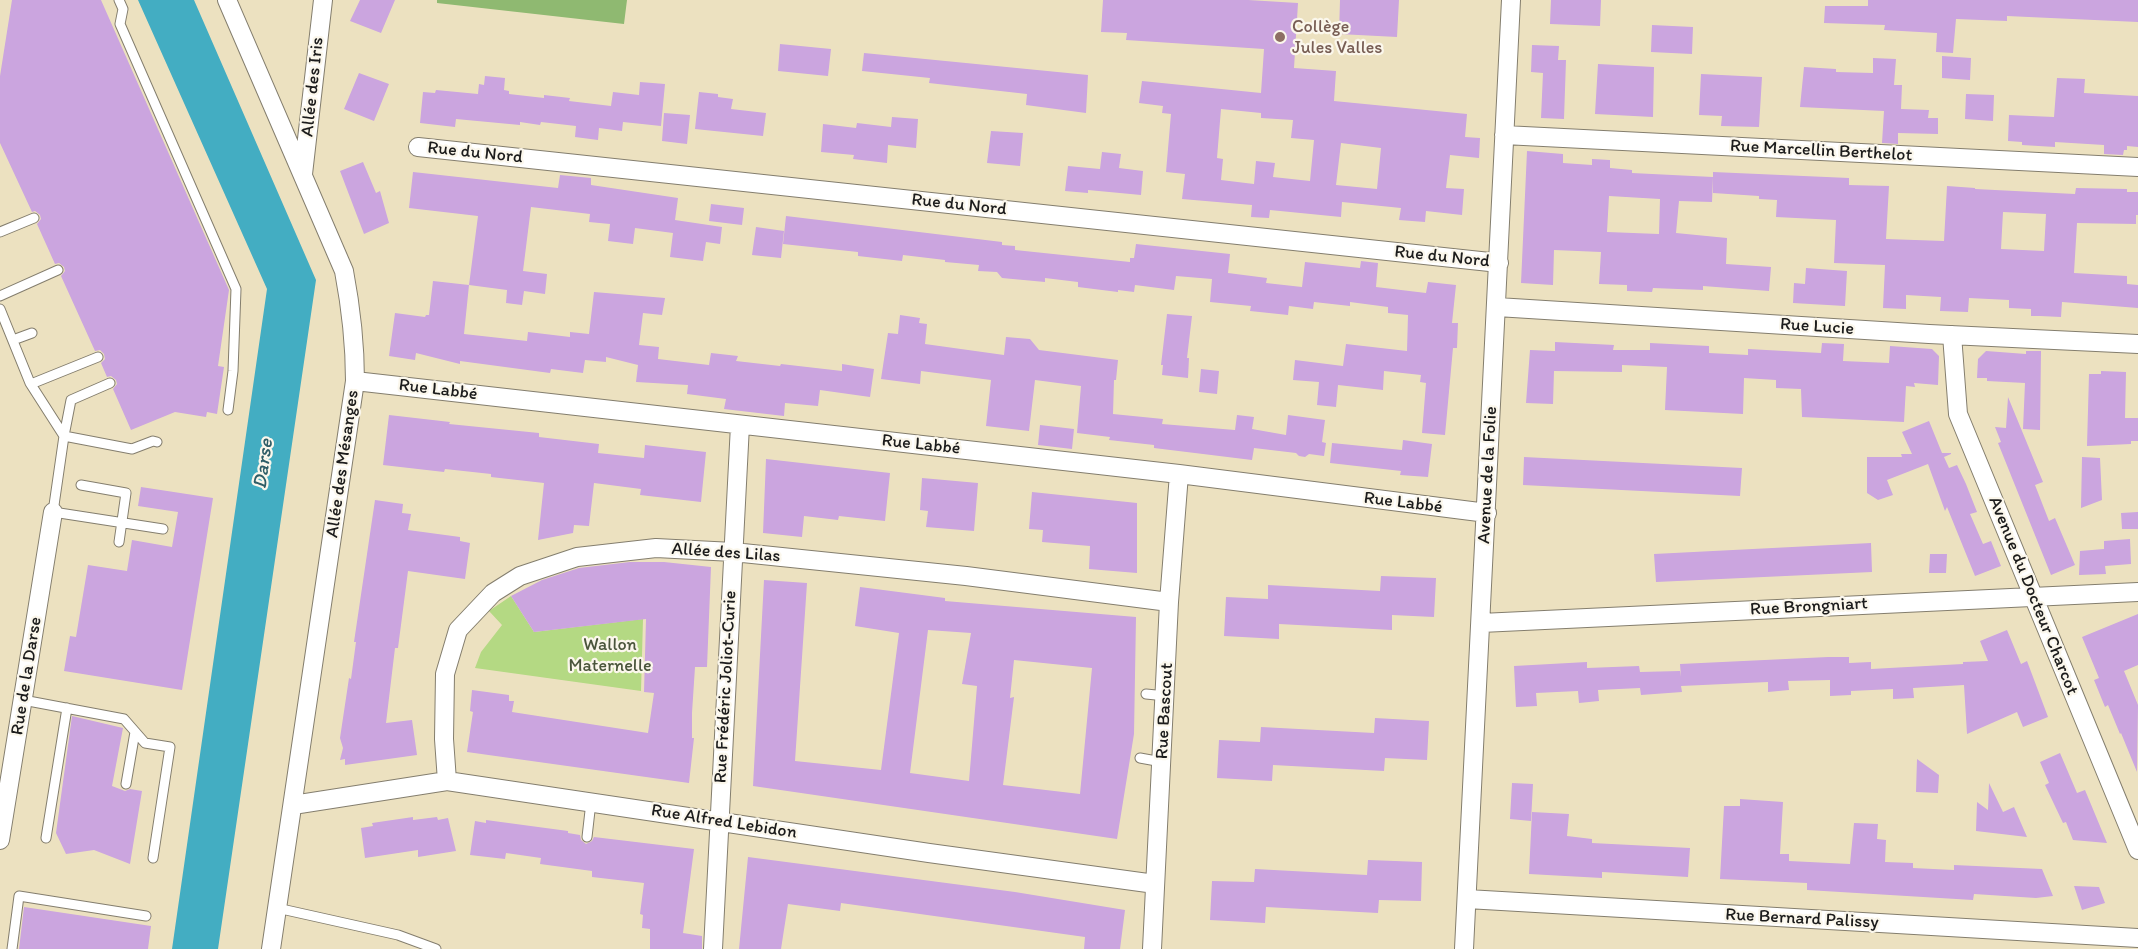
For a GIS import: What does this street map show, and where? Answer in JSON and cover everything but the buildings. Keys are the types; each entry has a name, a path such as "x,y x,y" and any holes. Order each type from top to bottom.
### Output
{"street":[{"name":"Allée des Mésanges","path":"227,0 344,271 352,309 355,381 271,949"},
{"name":"Allée des Iris","path":"303,175 323,0"},
{"name":"Avenue de la Folie","path":"1464,949 1511,0"},
{"name":"Rue Marcellin Berthelot","path":"1504,135 2138,167"},
{"name":"Rue du Nord","path":"418,147 1499,263"},
{"name":"Rue Lucie","path":"1497,307 2138,345"},
{"name":"Avenue du Docteur Charcot","path":"1953,335 1958,414 2138,850"},
{"name":"Rue Labbé","path":"355,381 1179,474 1486,513"},
{"name":"Rue Frédéric Joliot-Curie","path":"713,949 740,425"},
{"name":"Rue Bascout","path":"1152,949 1169,602 1179,474"},
{"name":"Rue de la Darse","path":"0,840 53,512"},
{"name":"Allée des Lilas","path":"447,781 444,739 445,674 458,630 493,593 520,576 577,557 656,548 733,552 966,576 1169,602"},
{"name":"Rue Brongniart","path":"1481,623 2138,592"},
{"name":"Rue Alfred Lebidon","path":"293,805 447,781 929,854 1155,884"},
{"name":"Rue Bernard Palissy","path":"1467,899 2138,938"}],"lane":[{"path":"119,0 123,9 120,24 236,289 233,371 228,410"},
{"path":"0,232 34,218"},
{"path":"0,296 58,270"},
{"path":"0,309 31,384 64,436 132,449 153,441 158,442"},
{"path":"13,340 32,333"},
{"path":"31,384 98,357"},
{"path":"110,383 71,400 53,512 163,529"},
{"path":"81,485 126,493 119,542"},
{"path":"1146,694 1166,696"},
{"path":"23,700 124,719 145,743 170,747 153,858"},
{"path":"46,837 67,708"},
{"path":"126,784 135,732"},
{"path":"1140,758 1162,762"},
{"path":"587,837 591,802"},
{"path":"12,949 19,896 146,916"},
{"path":"277,909 398,935 436,949"}],"green space":[{"path":"437,0 627,0 624,24 437,3"},
{"name":"Wallon Maternelle","path":"511,596 534,632 643,619 641,691 475,668 481,652 502,625 489,611"}],"water":[{"name":"Darse","path":"138,0 194,0 316,280 218,949 172,949 267,289"}],"place":[{"name":"Collège Jules Valles","path":"1280,37"}]}
